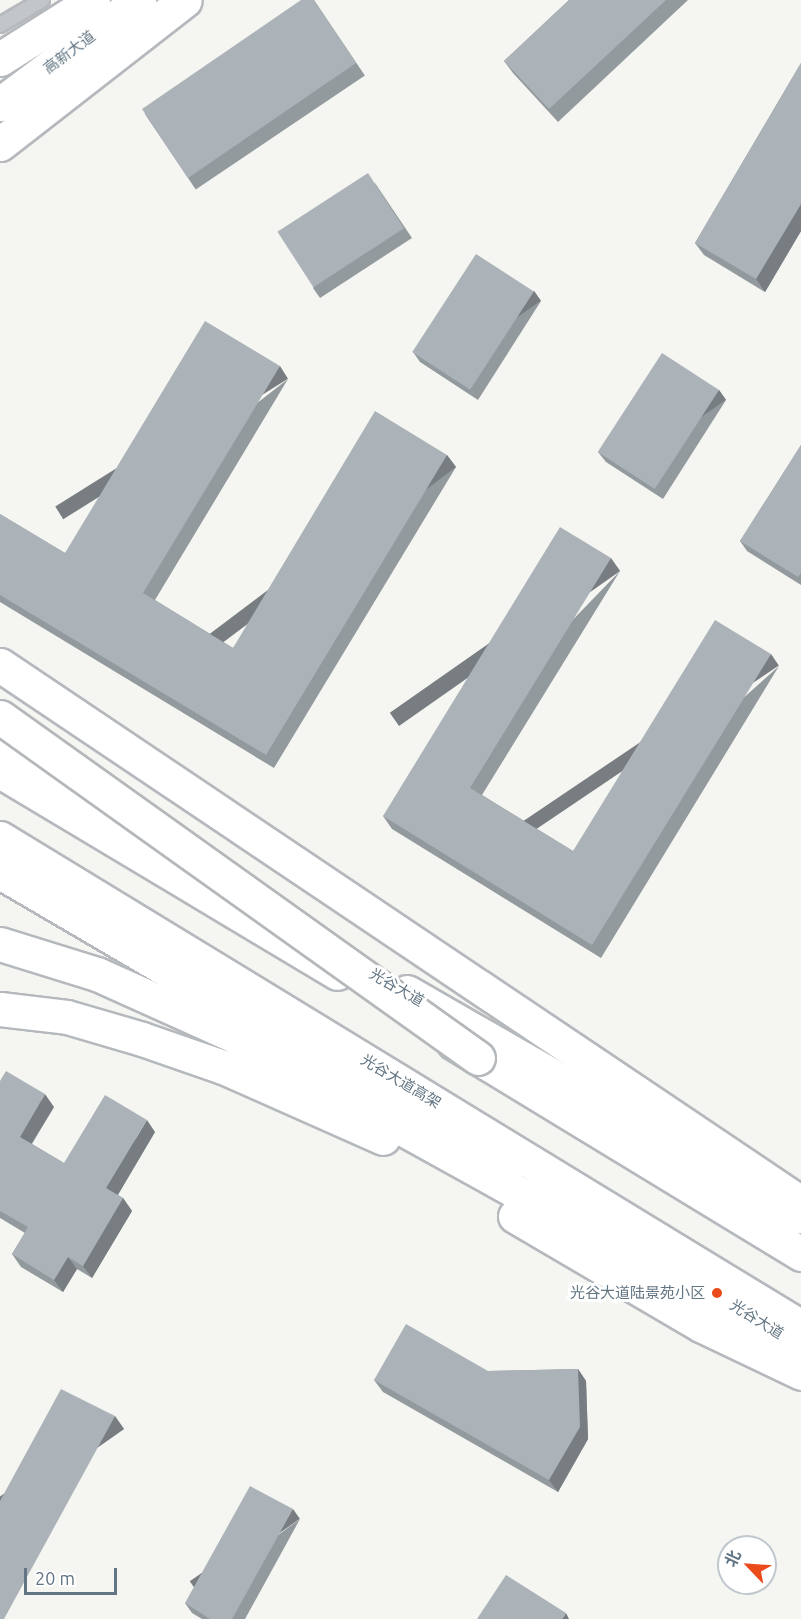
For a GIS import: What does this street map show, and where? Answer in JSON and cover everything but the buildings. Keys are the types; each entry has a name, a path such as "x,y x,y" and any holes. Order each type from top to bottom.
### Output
{"main road":[{"path":"0,59 93,0"},
{"name":"高新大道","path":"0,104 139,0"},
{"path":"0,144 185,0"},
{"path":"0,665 801,1203"},
{"path":"0,717 478,1058"},
{"name":"光谷大道","path":"0,744 232,892 801,1219"},
{"path":"0,771 801,1254"},
{"name":"光谷大道高架","path":"0,838 801,1327"},
{"name":"光谷大道","path":"0,872 801,1347"},
{"path":"0,944 97,974 235,1036 801,1347"},
{"path":"0,1009 67,1017 142,1039 223,1067 386,1140 701,1325 801,1373"}],"lane":[{"path":"0,25 42,0"}],"place":[{"name":"光谷大道陆景苑小区","path":"717,1293"}]}
